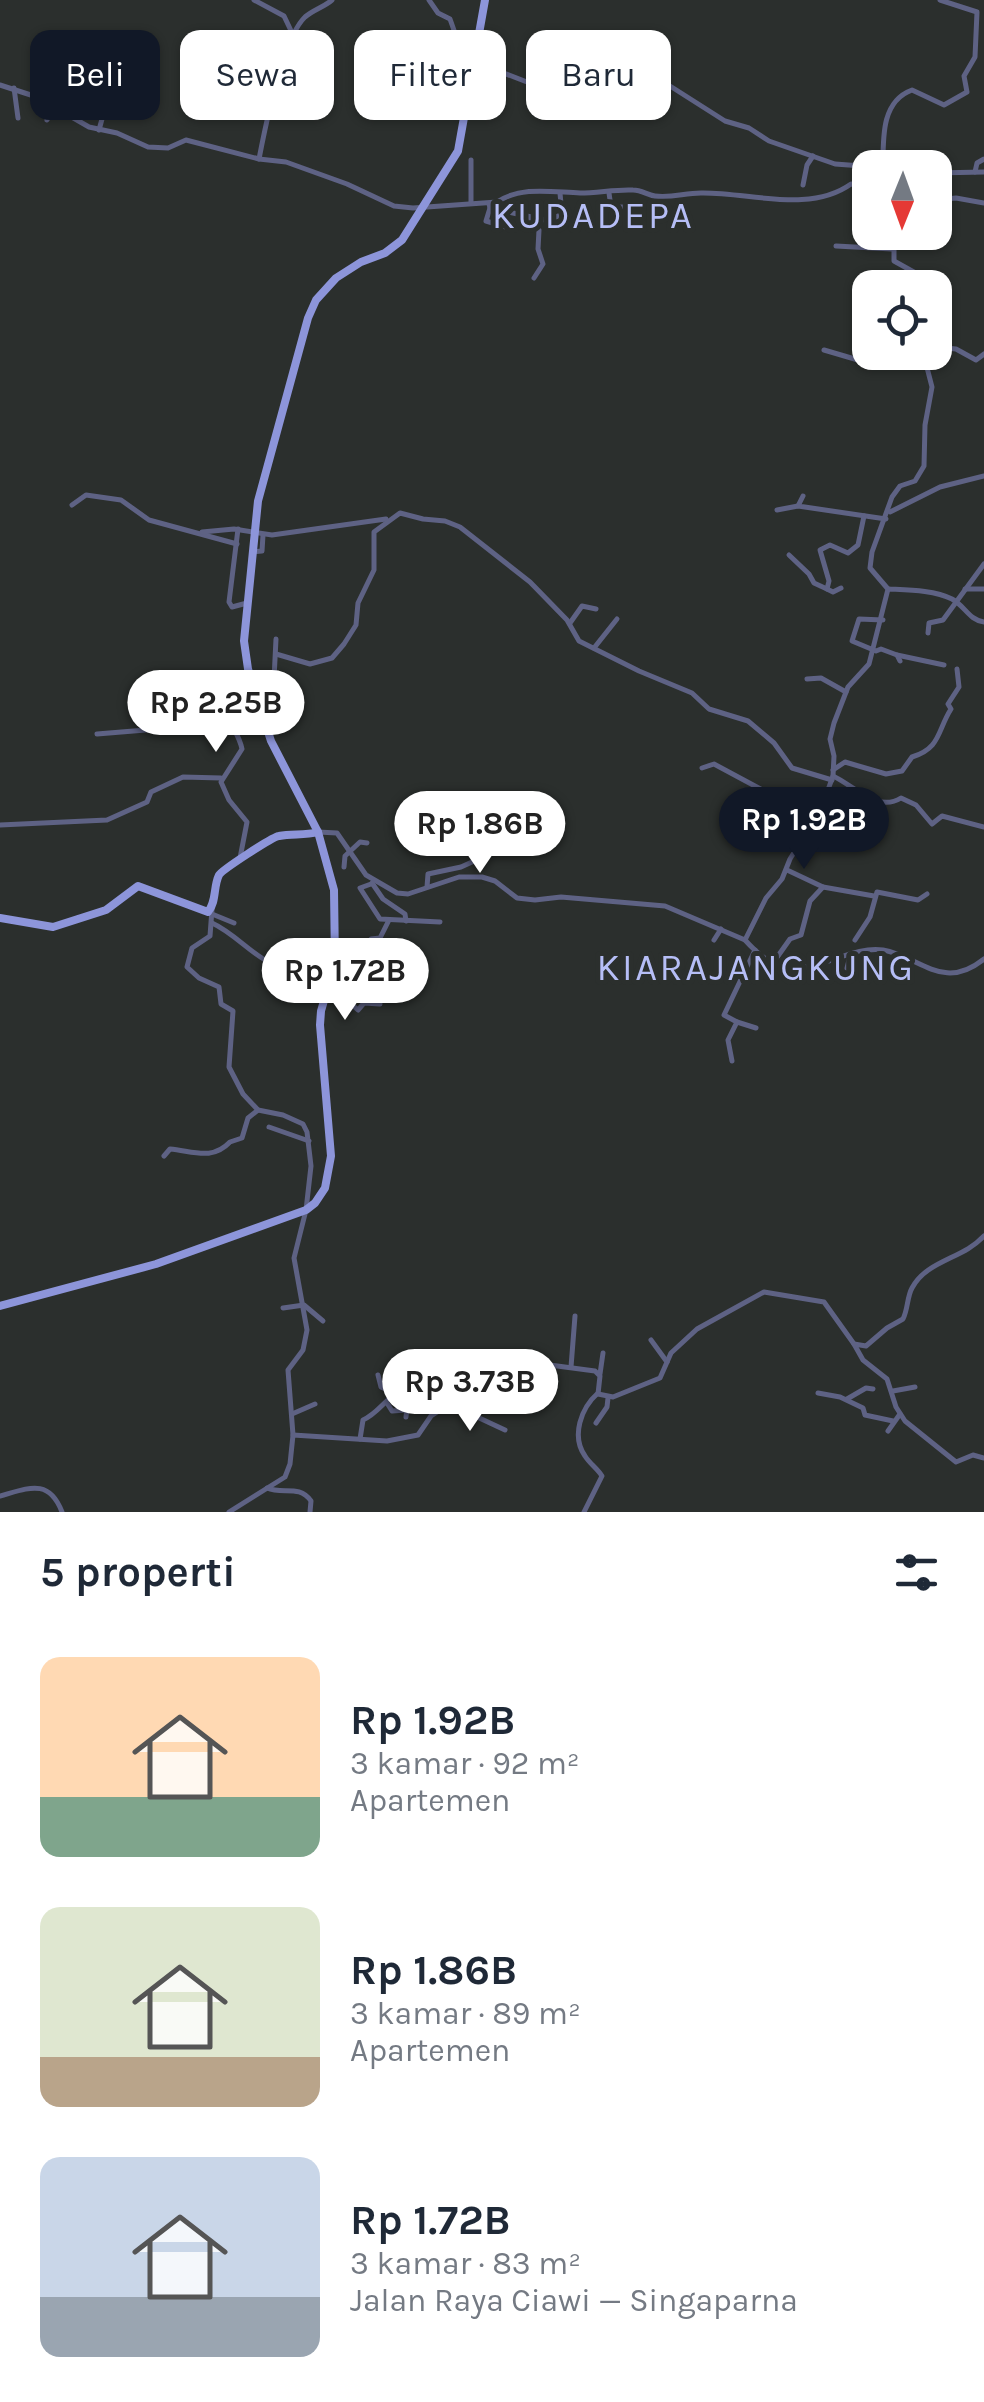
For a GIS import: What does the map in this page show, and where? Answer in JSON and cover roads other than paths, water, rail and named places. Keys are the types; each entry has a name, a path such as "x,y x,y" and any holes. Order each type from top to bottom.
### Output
{"main road":[{"path":"478,30 484,0"},
{"path":"0,1306 156,1264 306,1210 316,1203 324,1188 332,1156 321,1012 335,963 334,890 318,832 275,749 253,686 244,644 252,552 258,534 261,487 316,300 336,278 402,240 453,162 464,120"},
{"path":"0,918 53,927 106,910 138,886 202,912 212,912 220,872 271,838 318,832"}],"street":[{"path":"254,0 284,16 291,30"},
{"path":"298,30 304,18 332,0"},
{"path":"429,0 437,12 450,19 454,30"},
{"path":"886,150 887,117 896,98 912,90 945,104 967,94 964,76 975,58 981,10 940,0"},
{"path":"506,74 526,82 552,82 567,89 583,86 624,62 767,140 835,164 852,165"},
{"path":"0,85 30,94"},
{"path":"14,88 18,118"},
{"path":"79,120 150,148 168,148 186,140 300,166 392,206 471,203 547,220 562,216 560,192"},
{"path":"99,130 100,120"},
{"path":"259,159 268,120"},
{"path":"803,185 806,165 813,156"},
{"path":"975,172 977,163 984,159"},
{"path":"471,160 471,203"},
{"path":"952,173 984,172"},
{"path":"489,205 519,192 636,190 651,196 679,198 702,193 791,199 834,196 852,184"},
{"path":"610,193 610,207 627,207"},
{"path":"952,199 984,204"},
{"path":"489,205 486,220 506,224"},
{"path":"531,217 530,225 540,230 538,248 543,264 534,278"},
{"path":"836,246 852,247"},
{"path":"892,250 895,262 910,270"},
{"path":"952,349 976,360 984,354"},
{"path":"824,350 852,358"},
{"path":"928,370 932,386 924,466 915,480 896,490 869,564 888,589 931,593 955,602 975,620 984,622"},
{"path":"777,510 798,506 888,516 942,486 984,476"},
{"path":"72,505 86,495 117,498 148,520 237,544"},
{"path":"798,506 803,496"},
{"path":"202,532 238,529 258,534 404,513 423,520 446,520 530,582 570,624 579,640 692,693 709,710 748,721 774,743 792,768 832,775 864,797 913,802 932,824 942,816 984,827"},
{"path":"827,589 829,581 820,550 829,544 848,553 858,546 864,516"},
{"path":"276,654 310,664 332,658 344,644 355,628 358,603 374,568 373,534 389,518"},
{"path":"238,529 229,604 248,604"},
{"path":"789,555 810,574 814,583 833,592 842,588"},
{"path":"928,633 930,623 943,620 984,564"},
{"path":"745,940 821,808 832,775 830,738 846,692 868,666 888,589"},
{"path":"964,589 984,590"},
{"path":"570,624 582,606 596,609"},
{"path":"882,620 863,618 855,625 852,641 898,658 944,665"},
{"path":"594,648 617,619"},
{"path":"227,717 228,696 274,679 276,639"},
{"path":"832,775 844,762 886,774 902,770 912,757 919,756 939,739 943,721 951,710 948,704 959,687 957,669"},
{"path":"807,679 821,678 846,692"},
{"path":"97,734 170,728 207,705 227,717 239,735 242,750 221,778"},
{"path":"702,768 714,764 766,792 821,808"},
{"path":"0,826 53,820 107,820 147,802 150,792 180,778 221,778"},
{"path":"221,778 229,800 247,822 240,861"},
{"path":"318,832 337,832 384,900 405,914 406,921"},
{"path":"344,867 349,852 360,842 367,843"},
{"path":"427,887 428,874 461,867 505,847"},
{"path":"786,869 823,887 874,896"},
{"path":"440,922 380,919 361,885 372,882 401,894 466,876 482,877 495,881 518,898 561,897 665,906 745,940 773,963 790,968 883,950 938,974 967,969 984,959"},
{"path":"773,963 790,939 800,935 810,901 823,887"},
{"path":"855,940 870,917 874,896 879,891 920,900 927,894"},
{"path":"229,1512 281,1480 288,1470 293,1435 288,1370 304,1346 306,1321 294,1258 306,1210 311,1166 305,1127 300,1122 258,1110 243,1094 230,1071 232,1010 220,1002 219,987 187,966 187,957 196,943 209,937 212,912 234,924"},
{"path":"335,963 343,960 353,947 365,950 371,939 379,939 389,920"},
{"path":"212,923 282,969 307,968 358,1010 364,1003 380,1004"},
{"path":"714,940 720,929"},
{"path":"756,950 724,1016 756,1028"},
{"path":"847,968 850,956"},
{"path":"732,1061 728,1042 737,1022"},
{"path":"164,1156 170,1149 204,1156 226,1148 242,1138 248,1118 258,1110"},
{"path":"270,1127 309,1142"},
{"path":"854,1344 868,1345 904,1319 912,1288 925,1271 956,1259 984,1236"},
{"path":"598,1393 608,1398 657,1380 672,1351 697,1329 767,1292 827,1303 863,1360 887,1379 900,1414 915,1432 956,1462 972,1455 984,1458"},
{"path":"283,1308 302,1304"},
{"path":"302,1304 323,1321"},
{"path":"570,1367 575,1316"},
{"path":"651,1340 668,1362"},
{"path":"584,1512 602,1476 584,1454 578,1435 585,1408 598,1393 603,1353"},
{"path":"293,1435 388,1441 418,1434 431,1416 465,1395 500,1392 514,1370 527,1362 600,1374"},
{"path":"378,1375 381,1386 394,1393"},
{"path":"893,1390 915,1387"},
{"path":"848,1400 866,1388 873,1389"},
{"path":"360,1439 363,1420 394,1393 408,1389"},
{"path":"818,1393 848,1400 863,1408 865,1415 893,1421"},
{"path":"417,1398 428,1402 454,1401 505,1430"},
{"path":"596,1423 608,1398"},
{"path":"387,1402 392,1411 406,1413 428,1402"},
{"path":"292,1414 314,1404"},
{"path":"888,1431 900,1414"},
{"path":"268,1488 306,1494 311,1500 310,1512"},
{"path":"0,1496 18,1490 46,1489 53,1493 62,1512"}],"district":[{"name":"KUDADEPA","path":"593,215"},
{"name":"KIARAJANGKUNG","path":"756,967"}]}
